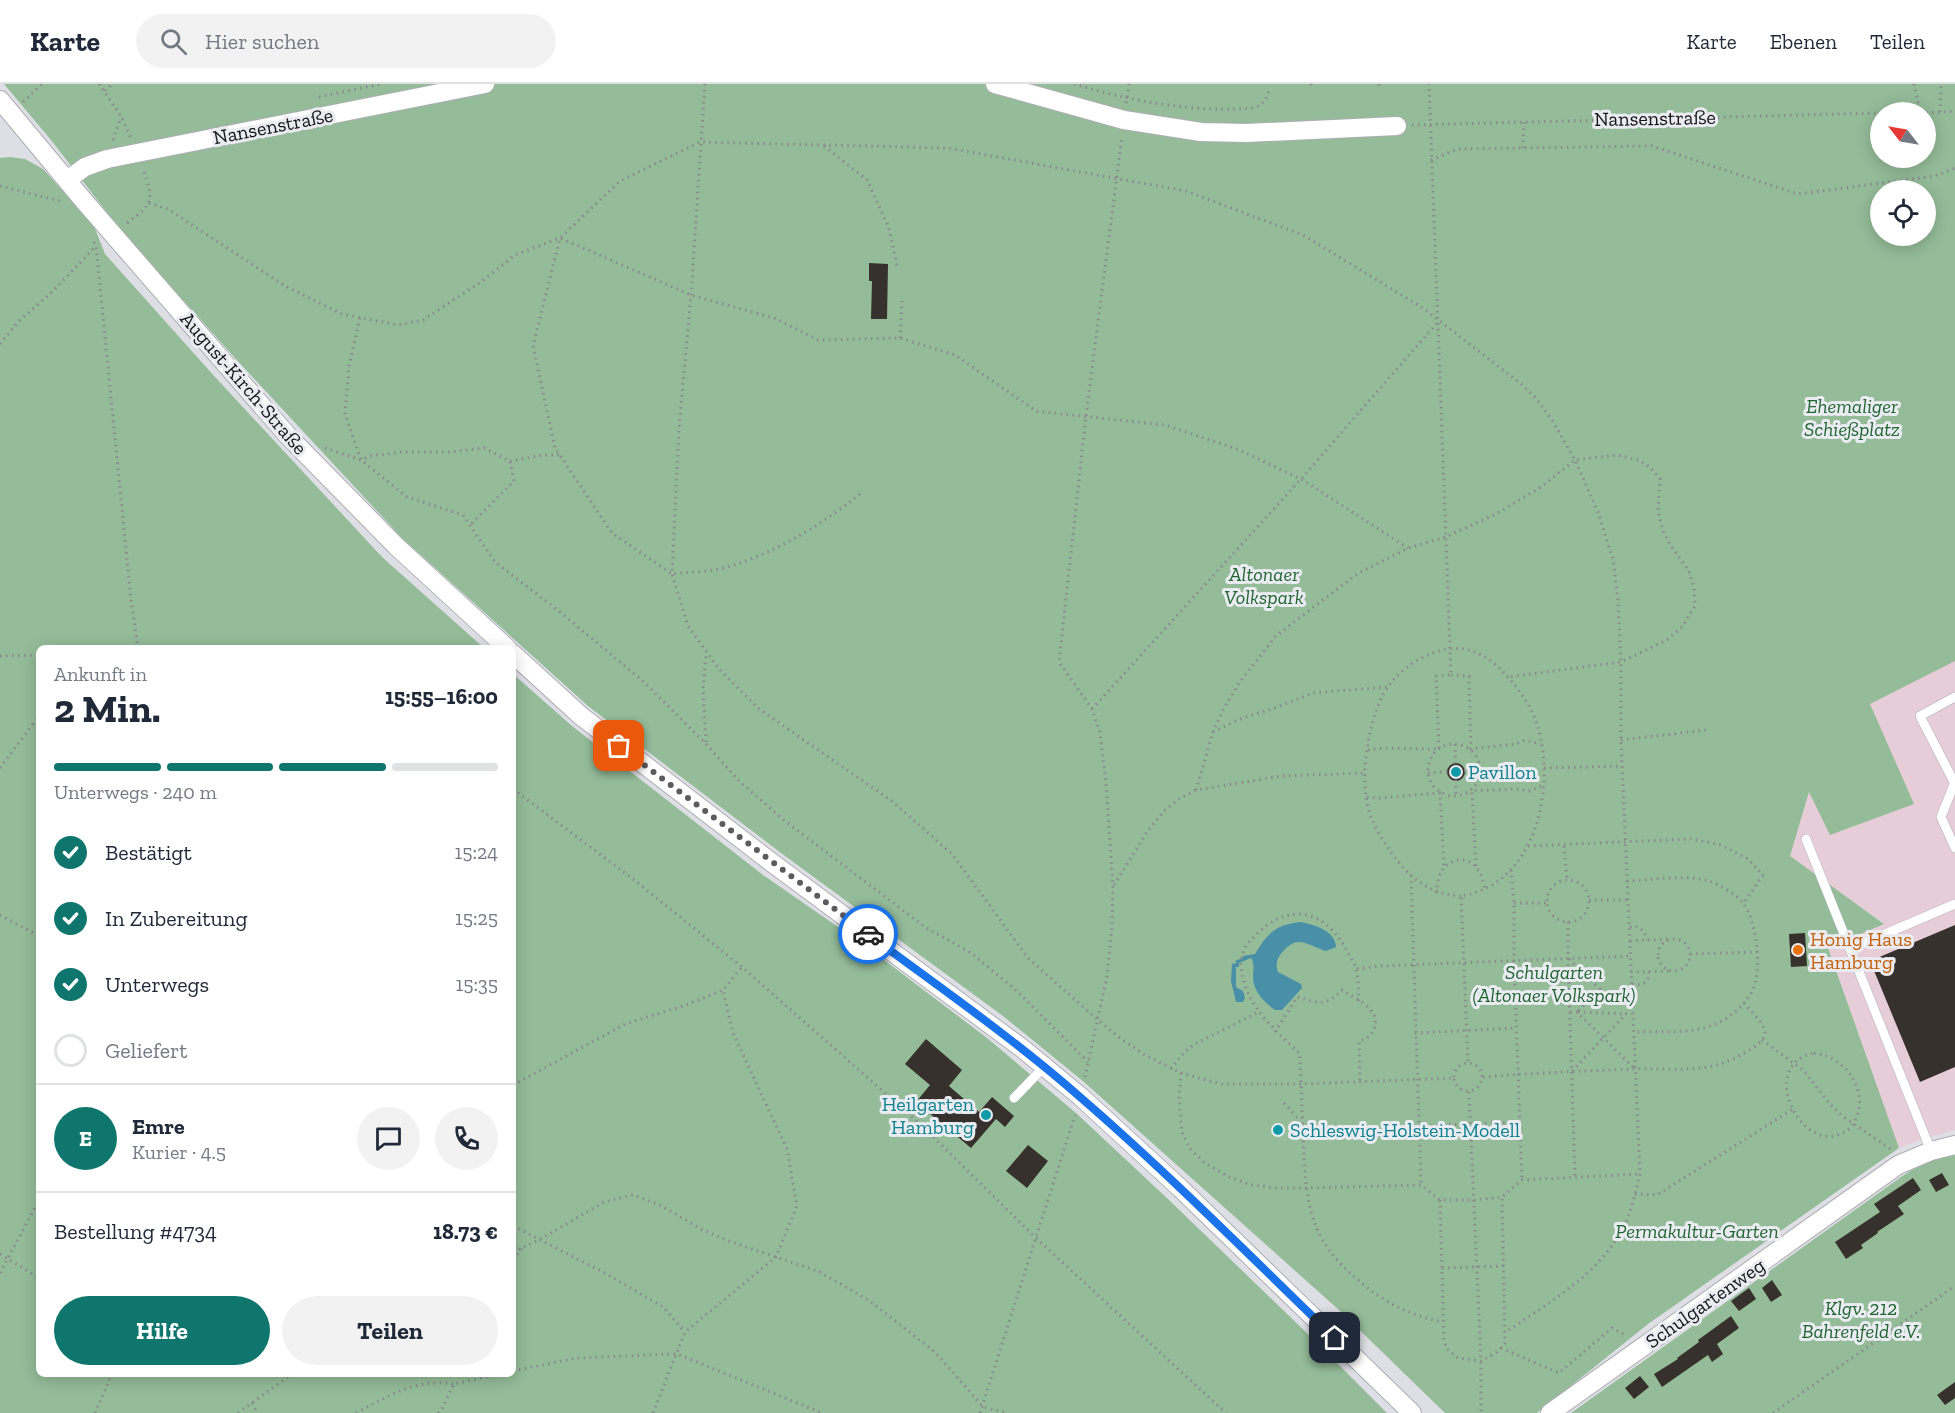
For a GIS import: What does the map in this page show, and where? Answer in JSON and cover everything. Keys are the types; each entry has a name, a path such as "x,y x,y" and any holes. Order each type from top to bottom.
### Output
{"street":[{"name":"Nansenstraße","path":"67,180 85,167 107,159 485,84"},
{"path":"995,84 1124,120 1201,132 1246,133 1396,126"},
{"name":"August-Kirch-Straße","path":"4,112 174,302 288,436 396,546 504,645"},
{"path":"516,657 581,716 1081,1097 1180,1188 1412,1413"},
{"name":"Schulgartenweg","path":"1550,1413 1898,1165 1931,1151 1955,1145"}],"lane":[{"path":"1955,697 1920,717 1954,782 1941,817 1955,848"},
{"path":"1806,839 1931,1151"},
{"path":"1850,949 1955,904"},
{"path":"1014,1098 1044,1067"}],"path":[{"path":"4,112 42,84"},
{"path":"99,84 121,116 131,139"},
{"path":"105,91 112,84"},
{"path":"705,84 691,295 679,429 672,574 688,626 706,652 719,669 759,709 892,801 952,854 1028,958 1098,1020 1129,1044 1171,1069 1221,1083 1301,1084 1454,1078"},
{"path":"1074,84 1104,93 1207,110 1258,106 1266,100 1269,91"},
{"path":"1125,111 1129,84"},
{"path":"1311,84 1311,90"},
{"path":"1429,84 1451,675"},
{"path":"1914,84 1918,102"},
{"path":"1940,112 1941,84"},
{"path":"1936,112 1955,111"},
{"name":"Nansenstraße","path":"1430,124 1870,113"},
{"path":"112,144 121,116"},
{"path":"1523,148 1524,121"},
{"path":"980,1413 1081,1097 1107,976 1113,886 1101,743 1092,710 1059,662 1086,417 1122,133"},
{"path":"149,203 168,209 285,286 342,314 398,325 423,320 481,282 514,255 560,238 620,180 700,142 948,148 1186,191 1303,235 1423,308 1521,384 1536,398 1552,420 1575,460 1598,512 1613,560 1618,600 1621,662 1621,740 1640,1174 1623,1230 1609,1249 1587,1273 1563,1293 1506,1332"},
{"path":"822,145 867,180 889,228 897,266"},
{"path":"1431,160 1458,149 1652,146 1798,194 1935,176 1955,168"},
{"path":"113,234 143,212 149,203 150,192 142,169"},
{"path":"0,186 57,199 63,203"},
{"path":"92,237 96,246 131,600 138,645"},
{"path":"560,238 691,295 777,319 818,340 900,339 955,355 1036,411 1165,425 1237,448 1301,479 1408,548"},
{"path":"560,238 533,346 555,448 612,532 672,574 725,568 776,549 839,511 860,494"},
{"path":"0,344 19,321 50,294 96,246"},
{"path":"900,339 902,301"},
{"path":"360,318 349,366 345,414 362,460"},
{"path":"1092,710 1301,479 1438,321"},
{"path":"319,446 362,460 407,496 463,515 495,562 560,612 644,682 706,744 738,780 785,821 925,927 971,953 1017,991 1088,1062"},
{"path":"362,460 370,456 402,452 450,452 484,448 510,461 544,455 559,455"},
{"path":"1196,790 1213,732 1239,683 1276,636 1357,574 1408,548 1446,537 1496,514 1540,487 1575,460 1617,455 1638,460 1650,467 1660,479 1658,511 1663,531 1689,571 1694,588 1695,606 1682,627 1667,639 1621,662 1508,677"},
{"path":"470,525 514,481 510,461"},
{"path":"1450,647 1469,650 1485,656 1508,677 1530,709 1538,728 1544,768 1539,815 1528,846 1511,870 1485,889 1473,894 1461,896 1436,893 1411,875 1396,860 1370,816 1365,773 1370,732 1376,713 1394,679 1412,663 1432,652 1450,647"},
{"path":"706,652 703,690 706,744"},
{"path":"0,656 36,655"},
{"path":"1444,867 1440,793 1430,781 1428,773 1429,763 1439,749 1436,676 1469,676 1471,749 1481,770 1472,791 1476,866 1485,889"},
{"path":"1213,732 1313,693 1389,687"},
{"path":"0,768 36,720"},
{"path":"1621,740 1706,730"},
{"path":"1368,750 1380,748 1389,750 1439,749 1455,744 1471,749 1516,744 1525,740 1541,744"},
{"path":"1455,744 1456,796"},
{"path":"1544,768 1622,766"},
{"path":"1428,773 1481,770"},
{"path":"1113,886 1147,832 1164,811 1179,799 1196,790 1282,776 1365,773"},
{"path":"1367,797 1440,793 1456,796 1472,791 1517,789 1530,791 1543,785"},
{"path":"516,791 633,879 742,967 918,1122 1037,1239 1226,1413"},
{"path":"1528,846 1691,839 1722,845 1748,859 1764,875 1743,903"},
{"path":"1564,846 1567,879"},
{"path":"1436,893 1440,875 1448,863 1466,860 1476,866"},
{"path":"1511,870 1514,903 1522,1180"},
{"path":"1411,875 1421,1185"},
{"path":"1627,881 1679,878 1708,880 1723,888 1743,903 1753,924 1757,952 1758,975 1753,991 1731,1016 1712,1026 1691,1030 1634,1032"},
{"path":"1567,879 1584,886 1589,900 1585,914 1579,919 1568,922 1558,920 1552,915 1546,903 1551,887 1567,879"},
{"path":"1461,896 1468,1063"},
{"path":"1589,900 1628,900"},
{"path":"1514,903 1546,903"},
{"path":"1359,1001 1356,969 1338,934 1319,919 1307,914 1290,915 1270,923 1246,945 1241,962 1250,998 1258,1012 1275,1032 1300,1054 1305,1188 1311,1214 1328,1250 1343,1268 1368,1289 1403,1310 1426,1319 1443,1322"},
{"path":"0,915 36,934"},
{"path":"1568,922 1575,1177"},
{"path":"1629,927 1635,926 1644,931 1647,940"},
{"path":"1630,941 1672,939 1685,943 1690,954 1684,968 1631,972"},
{"path":"1672,939 1663,944 1658,955 1666,969 1673,970"},
{"path":"1690,954 1757,952"},
{"path":"1356,969 1631,956"},
{"path":"1568,958 1600,989 1577,1012"},
{"path":"516,1083 625,1024 686,1005 723,990 742,967"},
{"path":"1632,985 1647,983 1649,971"},
{"path":"653,1413 685,1332 776,1257 797,1206 787,1149 733,1033 723,990"},
{"path":"1275,1032 1297,998 1321,1003 1333,999 1342,990 1371,1010 1376,1022 1373,1033 1365,1040 1359,1041 1360,1081"},
{"path":"1483,1077 1572,1071 1695,1068 1716,1065 1744,1054 1762,1040 1765,1033 1762,1024 1743,1003"},
{"path":"1171,1069 1193,1045 1258,1012"},
{"path":"1570,1012 1633,1014"},
{"path":"1577,1012 1636,1069"},
{"path":"1572,1071 1626,1014"},
{"path":"1415,1033 1516,1028"},
{"path":"1762,1040 1795,1062 1841,1115 1907,1161"},
{"path":"1824,1054 1841,1063 1850,1073 1857,1088 1859,1108 1854,1123 1847,1132 1833,1137 1821,1135 1808,1128 1793,1109 1787,1096 1786,1086 1795,1062 1806,1055 1824,1054"},
{"path":"1468,1063 1478,1066 1483,1077 1479,1087 1469,1092 1459,1088 1454,1078 1458,1068 1468,1063"},
{"path":"1181,1073 1179,1099 1182,1132 1190,1149 1205,1163 1229,1177 1251,1185 1275,1188 1421,1185 1440,1200 1474,1200 1502,1197 1522,1180 1640,1174"},
{"path":"1469,1092 1477,1267 1480,1413"},
{"path":"1284,1103 1297,1117 1303,1118"},
{"path":"1635,1194 1658,1195 1793,1109"},
{"path":"1419,1126 1520,1122"},
{"path":"516,1251 604,1202 633,1195 660,1205 701,1229 726,1240 820,1272 870,1300 936,1353 983,1407 1007,1413"},
{"path":"1440,1200 1444,1340 1447,1349 1458,1358 1480,1361 1497,1352 1505,1343 1502,1197"},
{"path":"0,1273 36,1205"},
{"path":"516,1228 604,1273 663,1307 685,1332"},
{"path":"516,1256 525,1247"},
{"path":"0,1254 36,1276"},
{"path":"1442,1269 1504,1266"},
{"path":"1773,1413 1955,1286"},
{"path":"1501,1348 1559,1373 1612,1328 1634,1341"},
{"path":"516,1370 576,1358 677,1354 822,1413"},
{"path":"95,1413 111,1377"},
{"path":"238,1413 288,1377"},
{"path":"356,1413 398,1390 425,1384 454,1384 486,1377"},
{"path":"438,1413 454,1384"},
{"path":"252,1402 257,1413"}],"shaded area":[{"path":"1955,661 1955,1130 1899,1148 1828,948 1884,923 1790,857 1809,791 1870,704"}],"green space":[{"name":"Altonaer Volkspark","path":"4,84 1955,84 1955,661 1870,704 1914,804 1830,835 1809,792 1790,856 1884,924 1828,948 1899,1148 1648,1324 1537,1413 1445,1413 1339,1310 1084,1082 1003,1016 781,853 588,706 403,539 122,232 51,140"},
{"path":"0,158 25,159 43,169 94,226 105,254 215,377 382,557 481,645 36,645 36,1377 516,1377 516,677 572,726 763,875 867,947 987,1038 1076,1113 1170,1201 1387,1413 0,1413"},
{"name":"Klgv. 212 Bahrenfeld e.V.","path":"1955,1155 1955,1413 1571,1413 1901,1177 1926,1161"}],"water":[{"path":"1300,922 1311,924 1328,933 1335,941 1336,947 1326,951 1298,942 1288,946 1282,953 1277,962 1278,972 1301,984 1302,988 1282,1010 1275,1010 1263,1000 1257,991 1253,982 1251,958 1239,963 1239,967 1236,967 1236,987 1243,991 1245,998 1243,1002 1236,1002 1231,981 1232,964 1242,959 1243,956 1255,954 1273,931 1284,925"}],"building":[{"path":"869,263 888,264 887,319 871,319 872,281 869,281"},
{"name":"Pavillon","path":"1456,763 1462,766 1465,772 1462,778 1456,781 1450,778 1447,772 1450,766"},
{"path":"1955,925 1955,1067 1920,1082 1870,961"},
{"name":"Honig Haus Hamburg","path":"1805,933 1807,966 1791,967 1789,934"},
{"path":"926,1039 962,1070 949,1086 979,1112 992,1097 1014,1116 1005,1127 996,1119 971,1148 916,1102 930,1085 905,1064"},
{"path":"1028,1145 1048,1161 1027,1188 1006,1171"},
{"path":"1942,1173 1949,1185 1936,1192 1929,1180"},
{"path":"1913,1178 1921,1190 1898,1206 1904,1214 1877,1232 1861,1245 1863,1248 1846,1259 1835,1242 1880,1212 1874,1204"},
{"path":"1772,1280 1782,1295 1771,1302 1762,1288"},
{"path":"1749,1288 1756,1299 1739,1311 1731,1301"},
{"path":"1731,1316 1739,1328 1717,1344 1723,1354 1712,1362 1708,1355 1662,1387 1654,1374 1678,1359 1699,1342 1698,1340"},
{"path":"1640,1376 1649,1387 1634,1399 1625,1388"},
{"path":"1955,1382 1955,1398 1945,1405 1937,1395"}],"way so far":[{"path":"619,746 868,934"}],"place":[{"name":"Pavillon","path":"1456,772"},
{"name":"Honig Haus Hamburg","path":"1798,950"},
{"name":"Heilgarten Hamburg","path":"986,1115"},
{"name":"Schleswig-Holstein-Modell","path":"1278,1130"}],"route":[{"path":"868,934 1023,1049 1081,1097 1180,1188 1335,1338"}],"park label":[{"name":"Ehemaliger Schießplatz","path":"1852,418"},
{"name":"Schulgarten (Altonaer Volkspark)","path":"1554,984"},
{"name":"Permakultur-Garten","path":"1697,1231"}]}
